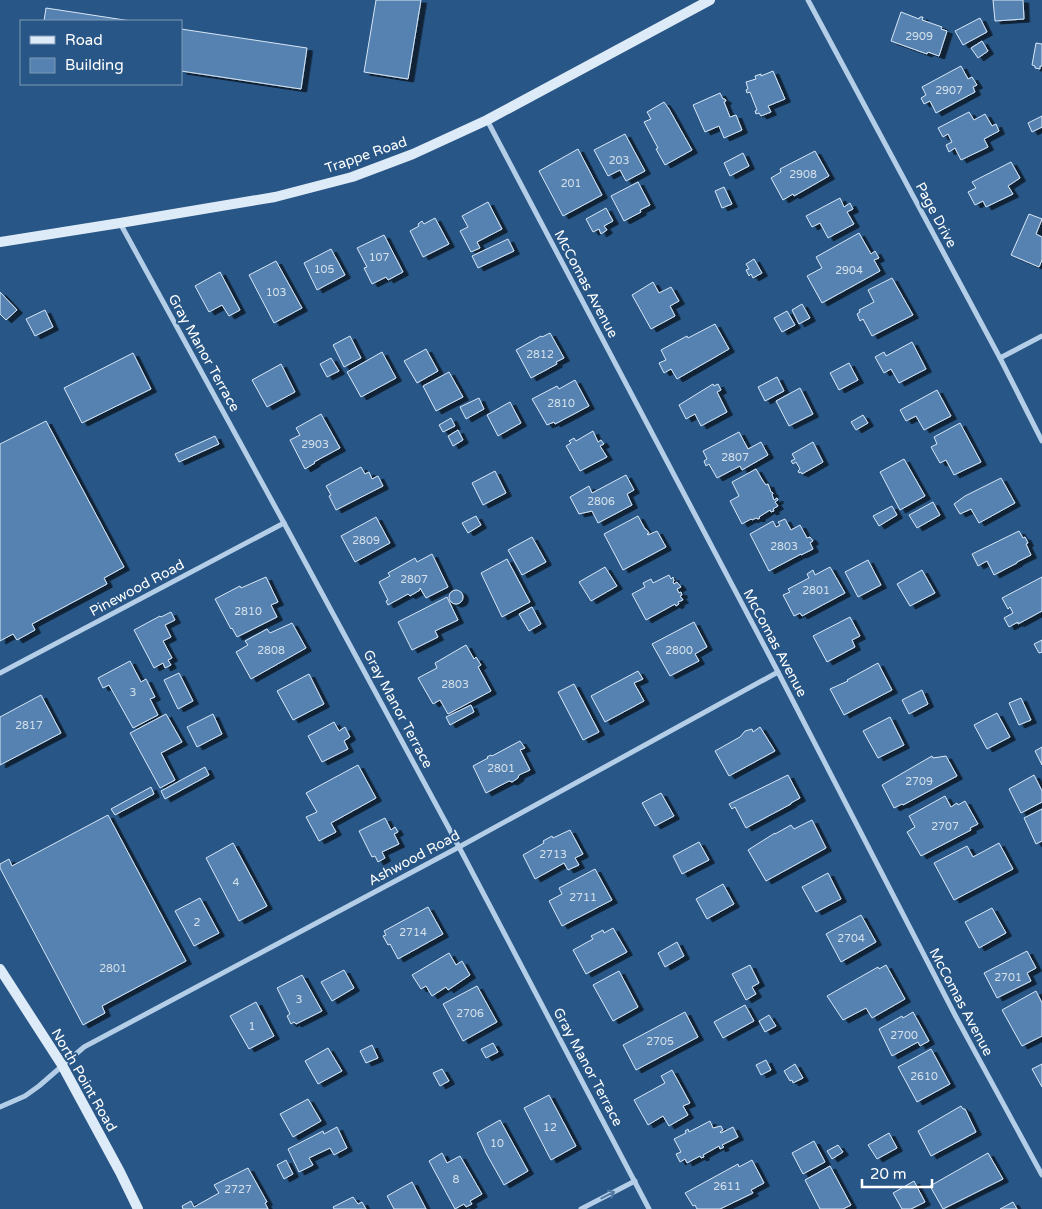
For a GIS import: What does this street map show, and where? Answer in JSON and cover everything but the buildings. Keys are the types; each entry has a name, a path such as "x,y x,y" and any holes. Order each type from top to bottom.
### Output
{"street":[{"name":"Trappe Road","path":"0,242 275,197 352,177 413,154 487,120 710,0"},
{"name":"Page Drive","path":"808,0 1000,358 1042,441"},
{"name":"McComas Avenue","path":"487,120 778,672 950,1006 1042,1175"},
{"name":"Gray Manor Terrace","path":"120,223 459,847 649,1209"},
{"path":"1000,358 1042,336"},
{"name":"Pinewood Road","path":"0,672 284,523"},
{"name":"Ashwood Road","path":"0,1107 25,1096 39,1086 84,1047 459,847 778,672"},
{"name":"North Point Road","path":"0,969 62,1065 138,1209"},
{"path":"581,1209 635,1182"}]}
